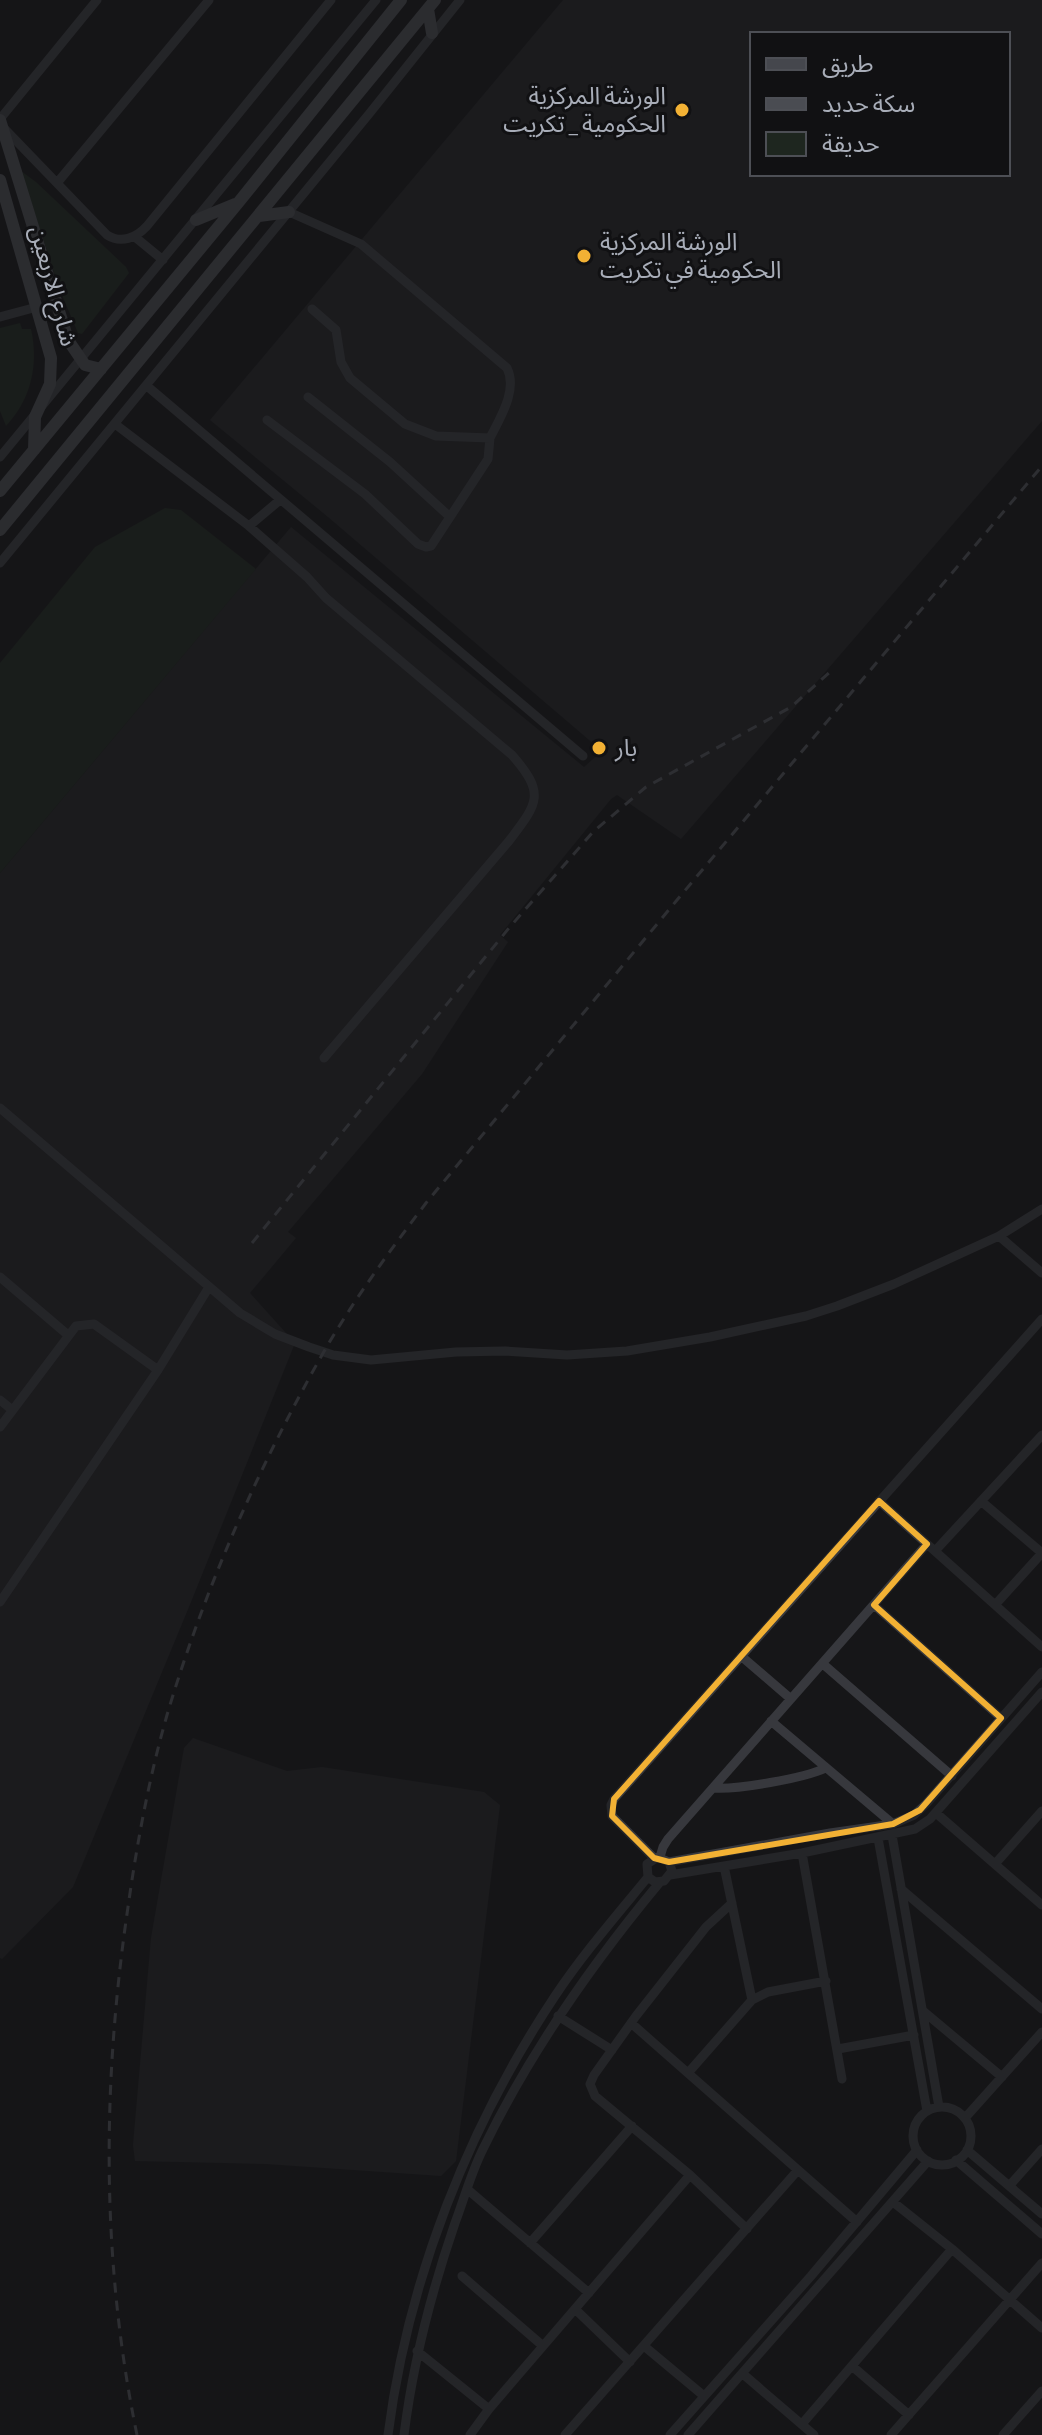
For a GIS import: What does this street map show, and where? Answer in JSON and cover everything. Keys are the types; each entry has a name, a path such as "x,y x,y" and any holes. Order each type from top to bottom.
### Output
{"main road":[{"path":"0,491 401,0"},
{"path":"432,4 432,33"},
{"path":"0,530 432,4"},
{"name":"شارع الاربعين","path":"1,122 68,340 85,365 101,369"},
{"name":"شارع الاربعين","path":"0,180 51,358 52,371 47,393 35,417 34,450"},
{"path":"196,220 238,203"},
{"path":"259,216 289,212"}],"street":[{"path":"97,0 1,122 111,238 123,240 135,237 157,215 331,0"},
{"path":"57,183 209,0"},
{"path":"0,457 376,0"},
{"path":"0,563 460,0"},
{"path":"267,420 365,494 418,544 426,547 431,546 488,459 490,438 510,391 511,380 507,368 361,244 289,212"},
{"path":"135,237 163,260"},
{"path":"0,317 37,307"},
{"path":"312,309 336,330 341,362 350,378 405,424 436,436 490,438"},
{"path":"147,386 583,756"},
{"path":"308,397 390,462 450,517"},
{"path":"115,424 249,526 326,598 512,755 529,774 536,793 532,811 509,841 324,1058"},
{"path":"249,526 280,500"},
{"path":"0,1108 209,1287 257,1324 292,1341 333,1355 371,1360 480,1351 597,1354 679,1343 806,1316 894,1284 999,1236 1042,1209"},
{"path":"999,1236 1042,1273"},
{"path":"0,1277 68,1335"},
{"path":"0,1602 158,1370 209,1287"},
{"path":"670,1875 661,1859 615,1819 611,1813 612,1802 1042,1319"},
{"path":"0,1427 76,1326 94,1324 158,1370"},
{"path":"0,1400 11,1409"},
{"path":"661,1859 665,1843 874,1605 981,1501 1042,1435"},
{"path":"879,1501 1042,1647"},
{"path":"981,1501 1042,1553 995,1605"},
{"path":"874,1605 1001,1718"},
{"path":"741,1656 791,1699"},
{"path":"823,1664 952,1776"},
{"path":"404,2435 417,2351 427,2311 481,2152 558,2016 624,1925 660,1882 670,1875 878,1838 892,1830 920,1810 1042,1672"},
{"path":"388,2435 414,2307 430,2252 456,2184 498,2093 555,1996 648,1877 647,1864 661,1859 915,1829 936,1813 1041,1695"},
{"path":"771,1721 892,1830 939,2107"},
{"path":"713,1788 733,1788 826,1768"},
{"path":"995,1864 1042,1811"},
{"path":"936,1813 1042,1905"},
{"path":"878,1838 927,2111"},
{"path":"802,1853 842,2079"},
{"path":"724,1866 752,2000"},
{"path":"648,1877 660,1882"},
{"path":"901,1889 1042,2009"},
{"path":"732,1903 706,1927 631,2023 591,2079 591,2088 595,2096 690,2175 747,2229"},
{"path":"615,1918 624,1925"},
{"path":"688,2073 752,2000 768,1992 826,1981"},
{"path":"923,2011 1002,2077"},
{"path":"558,2016 612,2050"},
{"path":"631,2023 857,2222"},
{"path":"965,2118 1042,2032"},
{"path":"838,2049 914,2035"},
{"path":"498,2093 509,2099"},
{"path":"939,2107 956,2110 965,2118 971,2137 967,2150 956,2160 939,2164 928,2161 917,2150 913,2138 915,2125 927,2111 939,2107"},
{"path":"530,2243 632,2126"},
{"path":"1010,2185 1042,2149"},
{"path":"670,2435 811,2276 917,2150"},
{"path":"967,2150 1042,2214"},
{"path":"956,2160 1042,2234"},
{"path":"693,2433 928,2161"},
{"path":"565,2435 798,2170"},
{"path":"470,2435 690,2175"},
{"path":"467,2189 589,2293"},
{"path":"893,2202 1042,2328"},
{"path":"802,2424 952,2249"},
{"path":"891,2435 1042,2263"},
{"path":"462,2276 543,2346"},
{"path":"811,2276 820,2284"},
{"path":"414,2307 427,2311"},
{"path":"575,2309 630,2362"},
{"path":"644,2346 704,2396"},
{"path":"417,2351 489,2409"},
{"path":"852,2366 909,2415"},
{"path":"743,2374 814,2435"},
{"path":"1003,2435 1042,2391"}],"highlighted area":[{"path":"879,1501 927,1544 874,1605 1001,1718 920,1810 893,1824 669,1862 654,1858 612,1816 614,1799"}],"shaded area":[{"path":"563,0 1042,0 1042,421 681,839 617,795 611,799 500,935 508,942 422,1074 288,1232 296,1238 250,1293 295,1343 73,1887 2,1959 0,873 291,527 584,767 602,751 210,420"},
{"path":"193,1738 287,1771 322,1767 484,1792 500,1805 456,2161 441,2176 266,2164 135,2161 133,2145 151,1938 184,1748"}],"green space":[{"path":"21,171 129,273 82,334 78,333 59,288"},
{"path":"20,323 22,329 31,329 33,368 22,405 6,426 0,411 0,328"},
{"path":"165,508 181,510 256,569 0,873 0,663 95,547"}],"railway":[{"path":"137,2435 125,2370 111,2238 110,2106 119,1973 140,1835 167,1715 198,1622 234,1530 298,1398 334,1335 426,1203 1042,466"},
{"path":"252,1243 509,928 593,832 646,787 791,707 831,671"}],"place":[{"name":"الورشة المركزية الحكومية _ تكريت","path":"682,110"},
{"name":"الورشة المركزية الحكومية في تكريت","path":"584,256"},
{"name":"بار","path":"599,748"}]}
